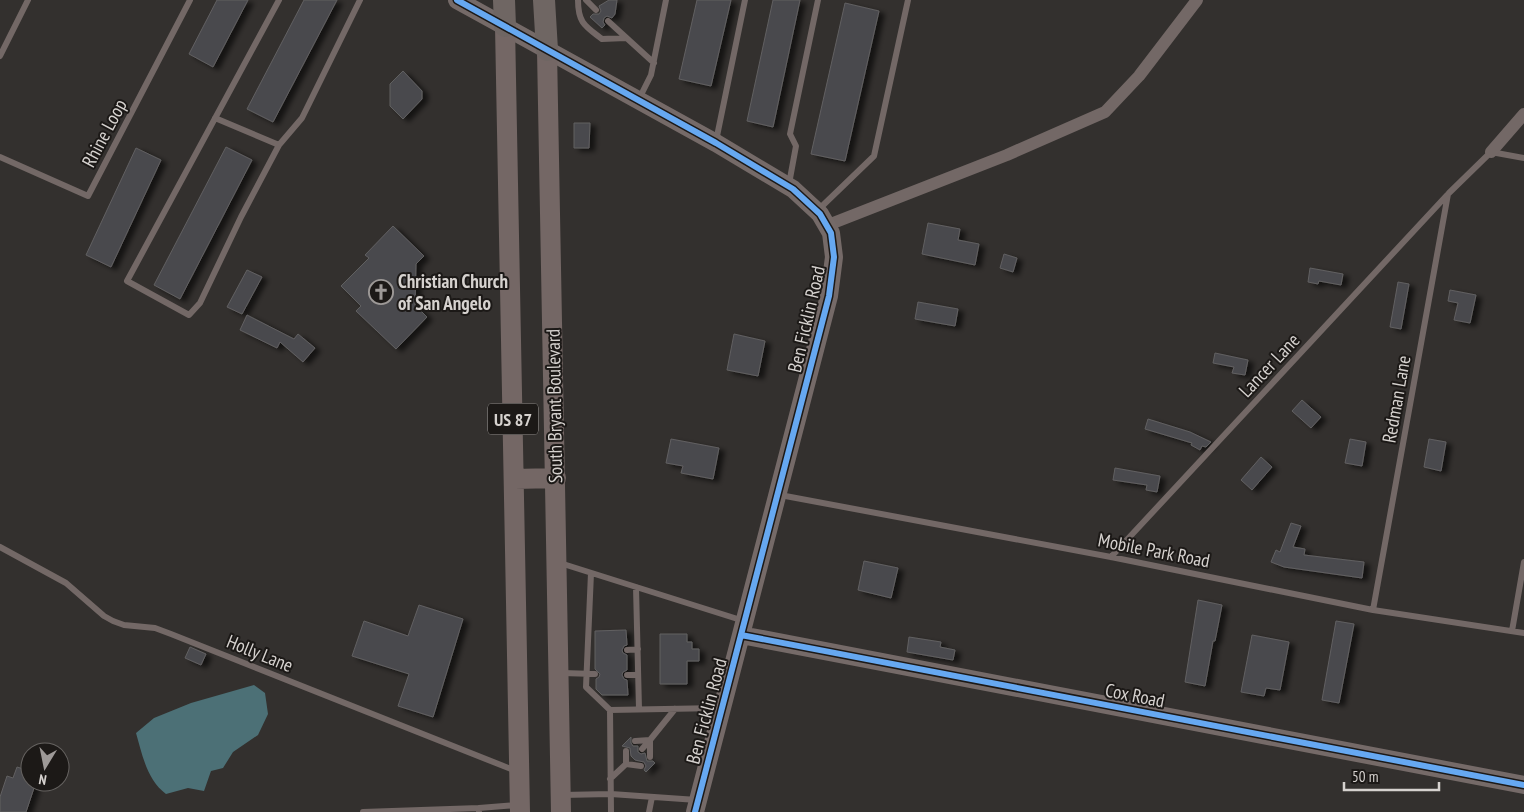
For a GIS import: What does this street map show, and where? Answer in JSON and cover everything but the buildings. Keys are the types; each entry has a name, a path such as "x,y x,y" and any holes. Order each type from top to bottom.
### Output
{"highway":[{"name":"US 87","path":"504,0 505,26"},
{"name":"South Bryant Boulevard","path":"544,0 547,50"}],"main road":[{"name":"US 87","path":"505,26 520,808"},
{"name":"South Bryant Boulevard","path":"547,50 561,804"},
{"path":"515,479 556,478"}],"street":[{"name":"Ben Ficklin Road","path":"457,0 716,143 788,186 816,211 828,225 831,233 834,257 832,283 697,806"},
{"path":"828,225 1007,155 1105,112 1139,76 1197,0"},
{"path":"1491,152 1524,114"},
{"name":"Cox Road","path":"743,628 1524,785"}],"lane":[{"path":"0,56 28,0"},
{"name":"Rhine Loop","path":"0,157 88,196 190,0"},
{"path":"279,0 127,281 189,315 200,303 241,217 279,145 302,118 360,0"},
{"path":"578,0 578,15 583,24 602,39 626,38"},
{"path":"586,0 596,10"},
{"path":"638,100 651,75 666,0"},
{"path":"716,143 745,0"},
{"path":"788,186 796,146 790,134 818,0"},
{"path":"816,211 874,156 908,0"},
{"path":"608,21 654,63"},
{"path":"215,118 279,145"},
{"path":"1491,152 1524,158"},
{"name":"Lancer Lane","path":"1111,557 1449,193 1491,152"},
{"name":"Redman Lane","path":"1373,610 1449,193"},
{"name":"Mobile Park Road","path":"778,494 1111,557 1373,610 1524,633"},
{"name":"Holly Lane","path":"0,547 66,583 104,616 113,621 124,625 155,628 520,773"},
{"path":"557,562 636,587 743,628"},
{"path":"1512,631 1524,562"},
{"path":"590,572 586,687 610,710 722,708"},
{"path":"636,587 639,709"},
{"path":"588,649 595,649"},
{"path":"627,650 638,649"},
{"path":"559,673 596,674"},
{"path":"627,675 638,675"},
{"path":"642,749 676,709"},
{"path":"610,710 611,812"},
{"path":"635,741 650,740"},
{"path":"650,740 650,757"},
{"path":"626,751 626,764"},
{"path":"610,779 632,758"},
{"path":"626,764 641,766"},
{"path":"561,804 610,794 652,797 697,806"},
{"path":"649,812 652,797"},
{"path":"363,812 520,808"}],"water":[{"path":"254,685 265,693 268,714 258,735 233,752 223,768 211,771 204,791 188,788 166,794 154,782 150,774 136,733 154,718 191,703"}],"cycle path":[{"path":"457,0 716,143 793,189 820,214 831,233 834,257 829,296 695,812"},
{"path":"741,635 1524,785"}],"place":[{"name":"Christian Church of San Angelo","path":"381,292"}]}
